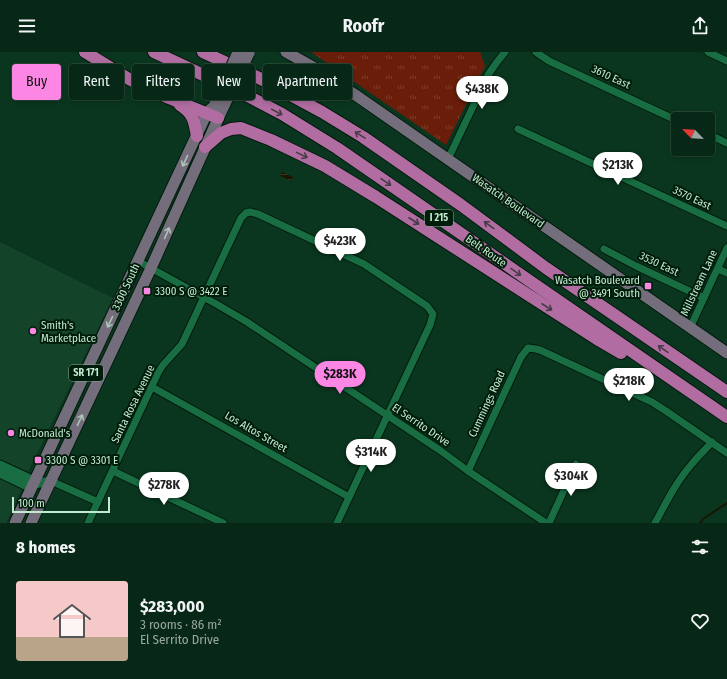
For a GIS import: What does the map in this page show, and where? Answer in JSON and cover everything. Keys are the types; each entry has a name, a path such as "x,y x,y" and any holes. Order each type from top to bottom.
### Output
{"highway":[{"path":"85,52 132,80"},
{"name":"Belt Route","path":"154,52 252,98 282,114 337,148 727,417"},
{"name":"Belt Route","path":"204,52 261,79 322,112 363,137 461,205 546,268 727,391"},
{"path":"172,100 187,109 194,119 197,136"},
{"path":"176,100 216,111"},
{"path":"205,146 221,133 231,129 241,128 271,140 325,166 376,197 597,339 711,406"}],"main road":[{"name":"3300 South","path":"31,523 151,268 205,146 216,111 246,52"},
{"name":"Wasatch Boulevard","path":"286,52 313,66 727,353"},
{"name":"3300 South","path":"15,523 197,136 216,111"}],"street":[{"path":"448,159 488,75 504,52"},
{"name":"3610 East","path":"536,52 549,61 671,117"},
{"path":"708,52 727,61"},
{"name":"3570 East","path":"518,129 727,226"},
{"path":"715,137 727,143"},
{"name":"Santa Rosa Avenue","path":"88,523 158,373 163,365 182,344 240,221 246,213 250,212 258,214 364,264 427,306 433,314 430,325 388,415"},
{"name":"Millstream Lane","path":"690,328 727,248"},
{"name":"3530 East","path":"604,249 704,298"},
{"name":"El Serrito Drive","path":"138,261 232,312 388,415 468,471 547,523"},
{"path":"718,269 727,273"},
{"name":"Cummings Road","path":"468,471 521,357 528,348 540,350 652,402 712,442"},
{"name":"Los Altos Street","path":"152,387 349,497"},
{"path":"337,523 388,415"},
{"path":"655,523 672,492 691,464 712,442 727,453"},
{"path":"547,523 576,464"},
{"path":"0,465 28,478 34,484"},
{"path":"113,471 224,523"},
{"path":"0,473 25,484 51,481 98,502"}],"shaded area":[{"path":"282,172 293,177 291,181 280,176"},
{"path":"0,242 113,298 27,474 0,461"},
{"path":"0,477 23,487 6,523 0,523"}],"green space":[{"path":"311,52 480,52 485,66 446,145 352,80 352,64 328,64"}],"waterway":[{"path":"700,523 703,519 727,503"}],"place":[{"name":"Wasatch Boulevard @ 3491 South","path":"648,286"},
{"name":"3300 S @ 3422 E","path":"147,291"},
{"name":"Smith's Marketplace","path":"33,331"},
{"name":"McDonald's","path":"11,433"},
{"name":"3300 S @ 3301 E","path":"38,460"}]}
